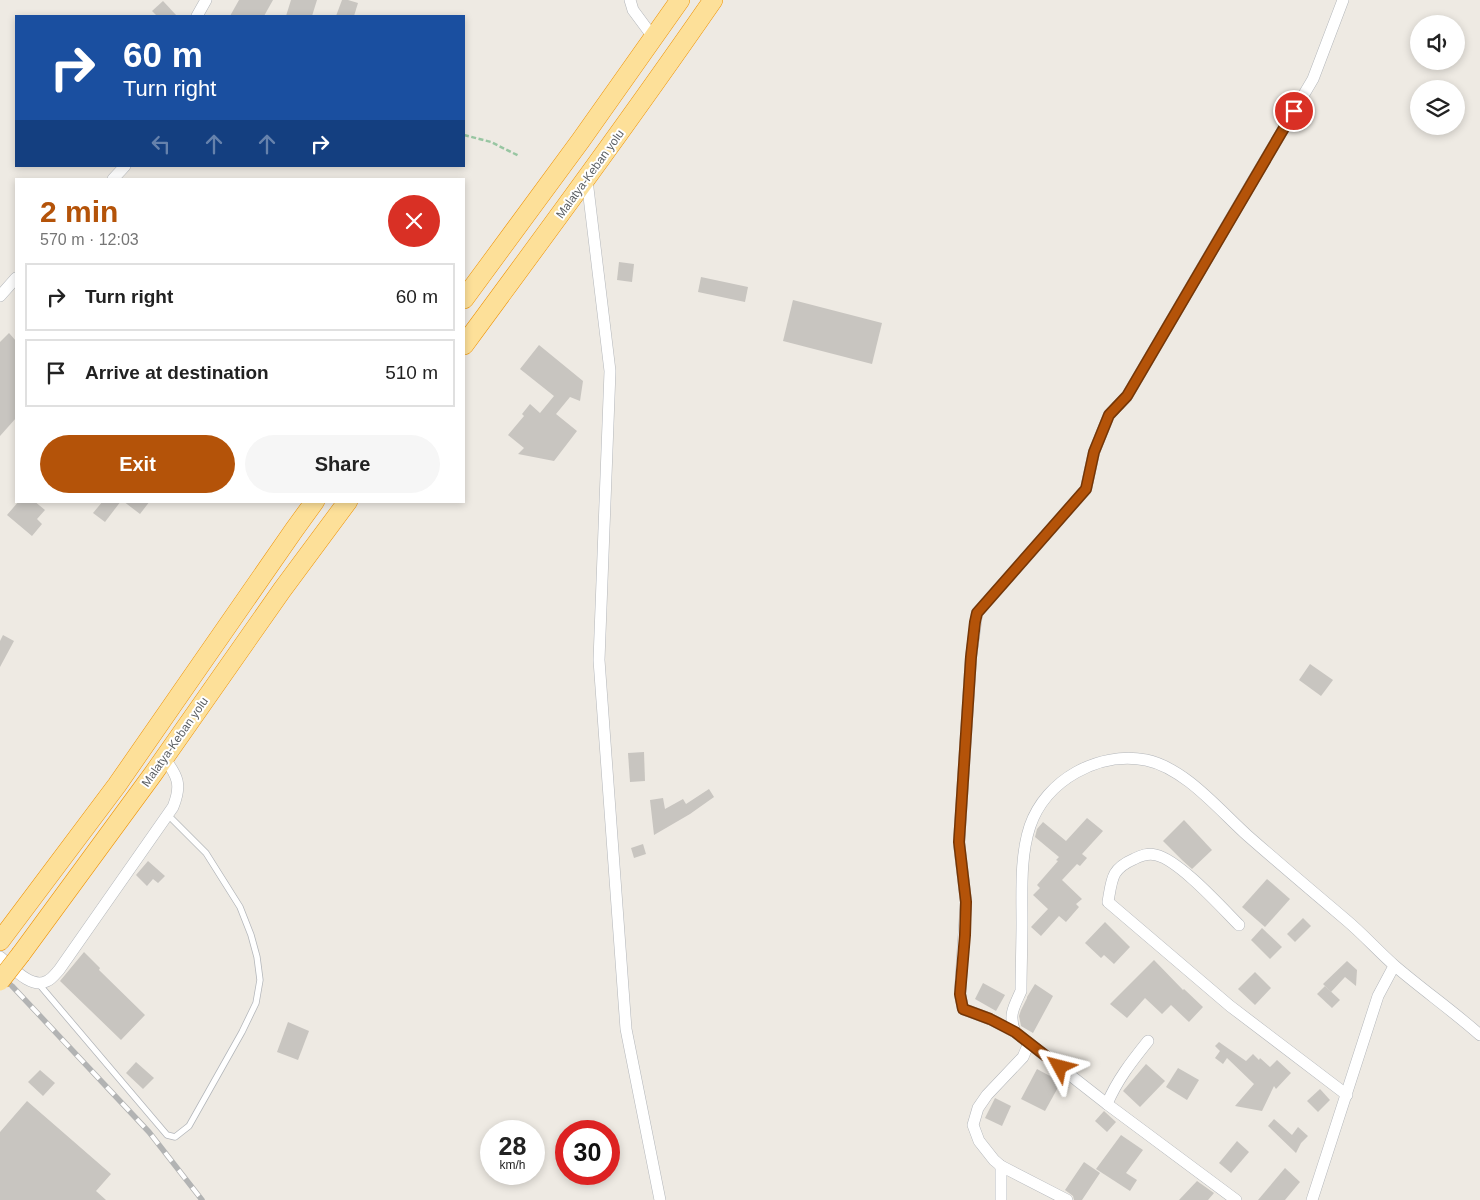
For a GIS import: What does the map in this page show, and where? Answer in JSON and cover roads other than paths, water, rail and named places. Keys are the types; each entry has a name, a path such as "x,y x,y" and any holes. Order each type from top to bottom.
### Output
{"highway":[{"path":"465,299 680,0"},
{"name":"Malatya-Keban yolu","path":"465,344 587,180 713,0"},
{"name":"Malatya-Keban yolu","path":"0,946 117,785 313,503"},
{"name":"Malatya-Keban yolu","path":"0,981 164,758 282,590 347,503"}],"street":[{"path":"198,15 206,0"},
{"path":"630,0 633,10 653,37"},
{"path":"1236,1200 1107,1104 1015,1032 990,1019 963,1009 960,994 966,902 959,842 971,657 977,613 1086,489 1094,452 1109,415 1127,396 1313,79 1343,0"},
{"path":"114,178 124,167"},
{"path":"587,180 610,371 600,670 626,1029 660,1200"},
{"path":"0,296 15,279"},
{"path":"0,946 25,979 47,982 59,970 173,807 178,795 178,783 173,770 164,758"},
{"path":"1015,1032 1010,1021 1020,991 1022,872 1030,827 1037,811 1061,782 1079,770 1123,759 1146,760 1162,766 1182,777 1204,794 1247,835 1347,920 1394,966 1480,1035"},
{"path":"1239,925 1197,884 1175,865 1158,855 1144,854 1123,864 1113,876 1108,902 1230,1006 1347,1095"},
{"path":"1312,1200 1378,996 1394,966"},
{"path":"1107,1104 1113,1088 1148,1041"},
{"path":"1029,1043 1023,1056 987,1095 978,1108 973,1125 979,1141 1001,1166 1066,1200"},
{"path":"1001,1166 1001,1200"}],"lane":[{"path":"37,982 167,1135 175,1137 189,1126 242,1032 256,1003 260,980 257,957 251,935 240,907 206,853 168,815"}],"railway":[{"path":"0,976 12,986 149,1132 202,1200"}]}
